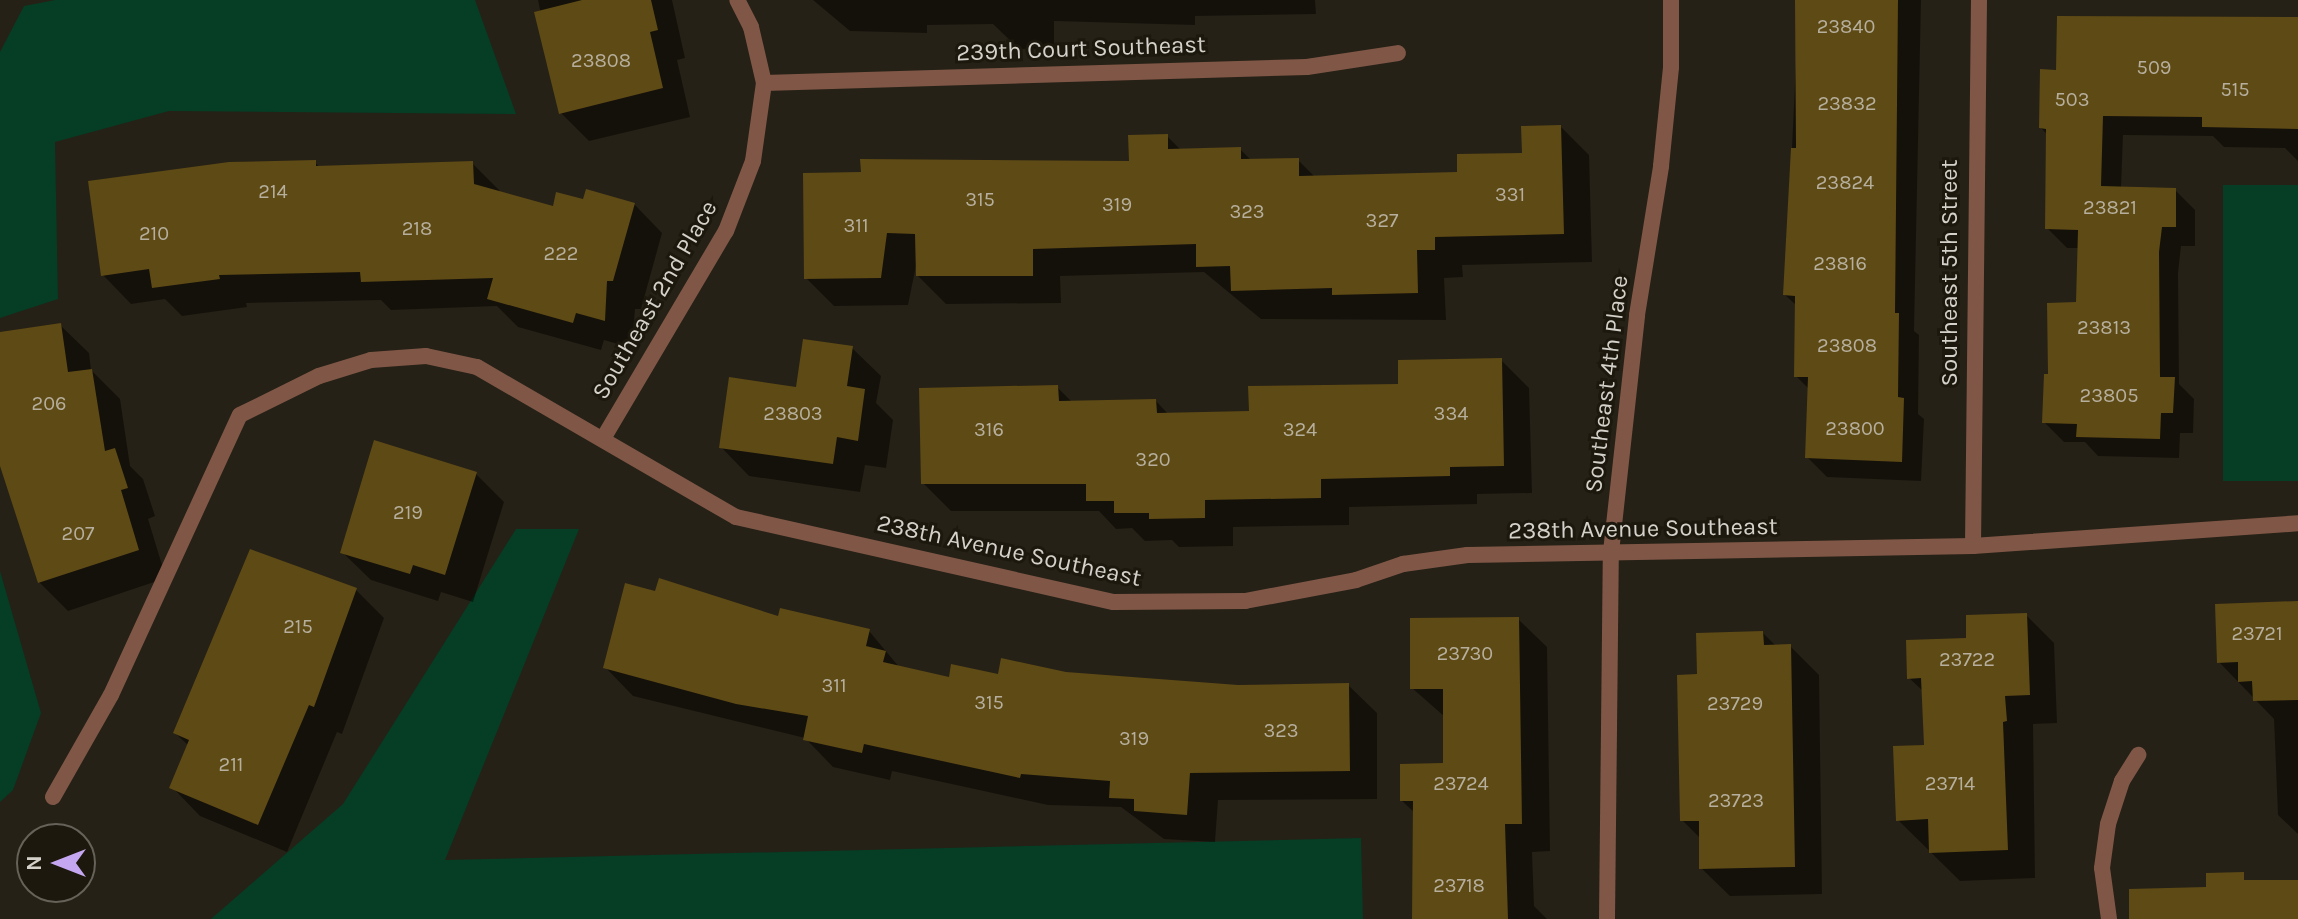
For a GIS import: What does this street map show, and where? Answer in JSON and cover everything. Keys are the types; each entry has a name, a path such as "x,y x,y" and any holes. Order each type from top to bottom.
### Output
{"street":[{"name":"Southeast 2nd Place","path":"604,437 726,231 753,161 764,83 751,27 737,0"},
{"name":"Southeast 4th Place","path":"1607,919 1611,552 1637,315 1661,166 1671,67 1671,0"},
{"name":"Southeast 5th Street","path":"1973,546 1979,0"},
{"name":"239th Court Southeast","path":"764,83 1307,67 1398,53"},
{"name":"238th Avenue Southeast","path":"53,797 111,695 240,415 319,376 371,360 426,356 477,367 604,437 690,494 736,517 1114,602 1245,601 1356,580 1416,562 1467,555 1973,546 2298,523"},
{"path":"2109,919 2102,868 2108,824 2122,781 2138,755"}],"green space":[{"path":"55,0 475,0 516,114 169,111 55,142 58,299 0,318 0,52 24,6"},
{"path":"2223,185 2298,185 2298,481 2223,481"},
{"path":"516,529 579,529 445,860 1361,838 1363,919 211,919 343,804"},
{"path":"0,571 41,713 13,790 0,802"}],"building":[{"path":"582,0 651,0 658,30 650,32 663,88 559,114 534,12"},
{"path":"1795,0 1898,0 1895,313 1899,313 1898,397 1904,398 1902,462 1805,458 1808,377 1794,377 1795,296 1783,295 1791,148 1796,148"},
{"path":"2057,16 2298,17 2298,129 2202,127 2202,117 2103,116 2101,186 2176,188 2176,227 2162,227 2159,252 2160,377 2175,377 2173,413 2161,413 2160,439 2076,437 2077,424 2042,423 2044,374 2048,374 2047,303 2076,302 2078,230 2045,229 2046,129 2039,128 2040,69 2056,70"},
{"path":"1561,125 1564,234 1435,237 1435,250 1417,250 1418,293 1332,295 1332,288 1231,291 1230,266 1196,267 1196,244 1033,249 1033,276 916,276 915,234 887,233 881,278 804,279 803,173 861,172 860,159 1129,161 1128,135 1168,134 1168,149 1241,147 1241,159 1299,158 1299,176 1457,172 1457,154 1522,153 1521,126"},
{"path":"316,160 316,166 473,161 474,184 553,206 556,192 583,199 586,189 635,203 613,281 607,281 605,321 576,313 573,323 487,299 493,278 361,282 360,272 219,275 220,279 152,288 149,269 101,276 88,181 229,162"},
{"path":"61,323 68,372 92,369 105,451 115,448 128,488 121,490 139,550 38,583 0,466 0,332"},
{"path":"803,339 853,346 847,386 865,389 858,441 837,437 833,464 719,448 729,377 796,387"},
{"path":"1502,358 1504,466 1450,467 1450,476 1321,479 1321,498 1205,500 1205,518 1149,519 1149,513 1114,513 1114,501 1086,501 1086,484 921,484 919,388 1058,385 1059,401 1156,399 1157,413 1249,411 1248,386 1398,384 1398,360"},
{"path":"374,440 477,472 445,575 413,565 410,574 340,553"},
{"path":"250,549 357,588 314,707 309,705 258,825 169,788 189,740 173,733"},
{"path":"659,578 778,616 780,608 870,629 866,646 886,651 883,662 949,677 951,664 998,674 1001,658 1066,672 1238,685 1349,683 1350,771 1190,773 1187,815 1134,811 1134,799 1109,798 1110,781 1021,774 1020,778 864,744 862,753 803,740 808,716 736,704 603,668 625,583 655,591"},
{"path":"2298,601 2298,700 2253,701 2252,681 2238,682 2238,662 2217,663 2215,604"},
{"path":"2027,613 2030,695 2005,696 2007,721 2003,722 2008,850 1929,853 1928,819 1896,821 1893,746 1924,745 1921,678 1907,679 1906,640 1966,638 1966,615"},
{"path":"1519,617 1522,824 1505,824 1508,919 1412,919 1413,801 1400,801 1400,764 1443,763 1443,689 1410,689 1410,618"},
{"path":"1763,631 1764,645 1791,644 1795,867 1699,869 1699,821 1680,821 1677,675 1697,674 1696,633"},
{"path":"2244,872 2244,880 2298,880 2298,919 2129,919 2129,889 2206,887 2206,873"}]}
